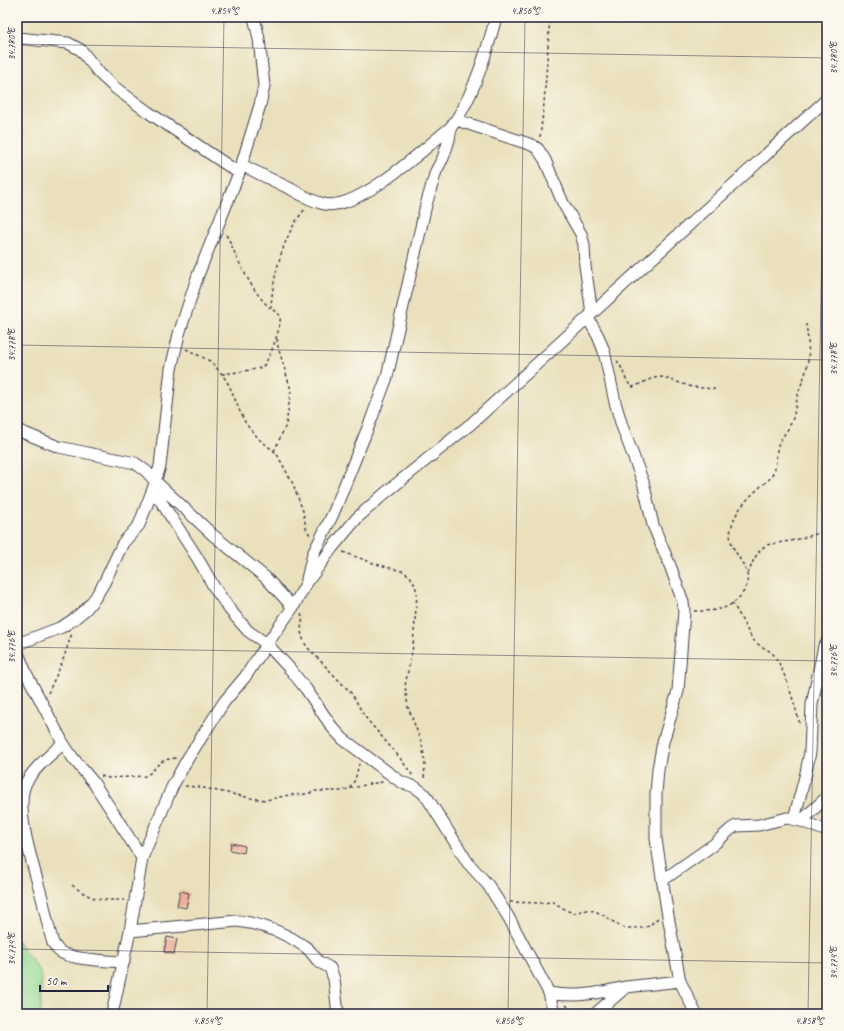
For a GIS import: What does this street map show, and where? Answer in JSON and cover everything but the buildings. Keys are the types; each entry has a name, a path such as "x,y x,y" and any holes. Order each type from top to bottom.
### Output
{"street":[{"path":"142,858 119,821 85,772 73,758 64,743 26,673 18,653 18,647 20,644 62,627 74,619 95,598 104,583 123,543 140,525 155,486 160,466 171,369 177,344 198,275 240,169 260,105 264,86 259,39 254,17"},
{"path":"306,584 318,543 333,514 380,398 387,377 432,182 449,140 454,123 478,74 496,17"},
{"path":"17,38 68,43 81,50 100,74 114,87 148,112 240,169 312,200 325,204 334,205 356,198 404,166 454,123"},
{"path":"112,1014 130,931 142,858 173,785 188,758 224,702 245,676 293,607 306,584 344,532 374,504 472,423 827,100"},
{"path":"454,123 538,149 545,160 562,203 581,234 584,245 590,315 604,351 615,402 622,426 644,482 653,525 672,568 683,602 684,611 678,691 658,769 656,794 656,839 663,880 666,910 680,981 696,1014"},
{"path":"17,430 59,447 135,463 146,471 214,587 230,610 248,631 267,644 306,689 332,727 343,740 401,782 420,790 468,863 488,885 498,900 549,993 554,1014"},
{"path":"155,486 212,535 265,577 293,607"},
{"path":"797,820 810,752 812,704 819,677 824,646 827,642"},
{"path":"64,743 34,772 25,785 22,798 24,830 53,944 60,951 69,955 89,959 124,962"},
{"path":"797,820 827,797"},
{"path":"663,880 708,849 736,826 760,825 787,818 827,830"},
{"path":"130,931 238,921 270,928 304,946 311,951 320,962 330,968 334,979 338,1014"},
{"path":"549,993 556,995 582,995 626,987 680,981"},
{"path":"595,1014 626,987"}],"path":[{"path":"538,149 544,104 550,17"},
{"path":"271,309 280,257 288,234 303,210 312,200"},
{"path":"218,226 231,244 253,289 271,309 278,314 280,318 280,325 276,333 269,358 262,367 253,370 222,374"},
{"path":"748,574 737,556 732,544 730,532 738,509 772,476 779,442 790,426 793,418 801,384 808,364 806,324"},
{"path":"274,451 286,426 291,390 278,347 276,333"},
{"path":"177,344 210,361 222,374 229,385 246,424 260,440 278,456 293,484 303,511 306,528 318,543"},
{"path":"604,351 620,364 628,384 633,387 657,377 662,377 692,387 716,389"},
{"path":"684,611 719,611 728,607 743,592 754,559 760,550 766,545 795,540 827,531"},
{"path":"332,548 376,564 402,571 410,576 415,585 417,594 413,646 405,686 408,707 422,744 425,763 420,790"},
{"path":"732,603 756,643 773,654 781,665 801,727"},
{"path":"293,607 302,616 301,631 303,640 307,647 352,694 365,717 408,767 420,790"},
{"path":"40,700 50,690 62,663 74,628"},
{"path":"350,788 357,773 360,752"},
{"path":"85,772 109,778 139,777 149,774 160,762 174,758 188,758"},
{"path":"173,785 199,787 266,800 289,795 307,794 314,791 340,791 374,783 401,782"},
{"path":"72,885 89,897 96,899 134,900"},
{"path":"498,900 538,903 553,902 574,913 586,910 595,911 618,925 632,928 649,926 666,910"}],"green space":[{"path":"17,940 41,973 41,1014 17,1014"}]}
